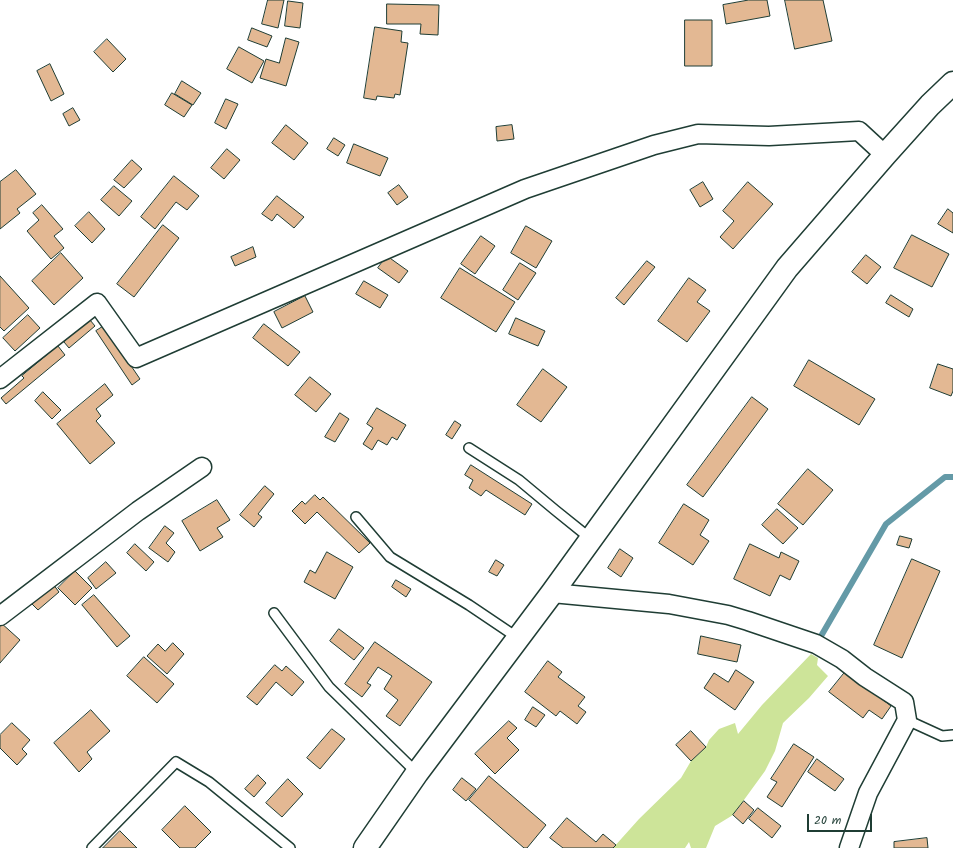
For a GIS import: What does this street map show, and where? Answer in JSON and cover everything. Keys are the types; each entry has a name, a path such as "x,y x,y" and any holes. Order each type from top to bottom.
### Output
{"main road":[{"path":"365,848 417,773 552,593 787,268 885,155 930,105 953,83"}],"street":[{"path":"2,373 97,303 136,358 525,189 654,145 698,134 769,136 859,131 885,155"},
{"path":"0,616 138,511 202,467"},
{"path":"552,593 669,604 728,614 816,644 842,659 865,677 904,702 907,720 868,793 849,848"}],"lane":[{"path":"469,448 519,480 591,539"},
{"path":"356,517 390,557 469,605 518,638"},
{"path":"274,613 329,687 417,773"},
{"path":"907,720 942,736 953,735"},
{"path":"92,848 176,762 209,782 290,848"}],"green space":[{"path":"811,654 818,658 817,665 828,676 809,698 783,723 775,751 765,771 733,815 715,826 706,848 691,848 689,842 685,848 613,848 639,819 681,778 691,761 706,747 709,740 719,729 735,723 738,734 762,705"}],"building":[{"path":"268,0 284,0 278,28 262,24"},
{"path":"749,0 767,0 770,16 726,24 723,5"},
{"path":"785,0 823,0 832,41 795,49"},
{"path":"288,1 303,3 300,28 285,26"},
{"path":"387,4 439,5 438,35 420,34 421,24 387,24"},
{"path":"685,20 712,20 712,66 685,66"},
{"path":"375,27 402,31 401,42 408,43 400,95 395,94 394,98 377,96 376,100 364,98"},
{"path":"252,28 272,36 267,47 248,40"},
{"path":"286,38 299,42 286,86 260,78 266,59 279,63"},
{"path":"107,39 126,59 113,72 94,52"},
{"path":"239,47 264,61 252,83 227,69"},
{"path":"50,64 64,94 51,101 37,71"},
{"path":"182,81 201,93 193,105 175,94"},
{"path":"172,93 192,105 184,117 165,105"},
{"path":"226,99 238,104 226,129 215,123"},
{"path":"73,108 80,120 69,126 63,114"},
{"path":"286,125 308,143 294,160 272,143"},
{"path":"512,125 514,139 497,141 496,127"},
{"path":"334,138 345,145 338,156 327,149"},
{"path":"354,144 388,158 380,176 347,163"},
{"path":"227,149 240,160 224,179 211,168"},
{"path":"132,160 142,169 124,188 114,180"},
{"path":"16,170 36,194 17,209 20,213 0,229 0,182"},
{"path":"174,176 199,196 187,210 176,202 155,229 141,217"},
{"path":"703,182 713,199 700,207 690,190"},
{"path":"748,182 773,204 733,249 720,237 734,221 723,211"},
{"path":"399,185 408,197 397,205 388,193"},
{"path":"114,186 132,201 119,216 101,200"},
{"path":"277,196 304,217 294,228 277,214 272,221 262,214"},
{"path":"42,205 63,229 54,236 64,248 51,259 27,231 39,220 33,213"},
{"path":"948,209 953,213 953,233 938,224"},
{"path":"89,212 105,229 92,243 75,226"},
{"path":"163,225 179,238 134,297 117,284"},
{"path":"526,226 552,241 536,268 511,253"},
{"path":"912,235 949,254 932,287 894,268"},
{"path":"481,236 495,246 475,274 461,264"},
{"path":"253,247 256,257 235,266 231,257"},
{"path":"61,253 83,278 54,305 32,281"},
{"path":"866,255 881,267 867,284 852,272"},
{"path":"387,256 408,271 399,283 378,268"},
{"path":"647,261 655,267 624,305 616,298"},
{"path":"520,263 536,273 518,300 503,290"},
{"path":"460,268 515,302 496,332 441,298"},
{"path":"0,276 29,308 4,331 0,327"},
{"path":"689,278 706,290 697,302 710,311 687,342 658,321"},
{"path":"364,281 388,295 380,308 356,294"},
{"path":"891,295 913,309 909,317 886,303"},
{"path":"305,296 313,312 282,328 274,312"},
{"path":"28,315 40,328 15,351 3,338"},
{"path":"516,318 545,331 538,346 509,334"},
{"path":"90,320 95,326 69,348 64,342"},
{"path":"264,324 300,352 288,366 253,338"},
{"path":"104,326 140,379 132,385 96,331"},
{"path":"58,346 65,355 6,404 1,398 24,378 22,376"},
{"path":"809,360 875,399 859,425 794,386"},
{"path":"938,364 953,369 953,391 951,396 930,388"},
{"path":"543,369 567,387 541,422 517,405"},
{"path":"310,377 331,394 316,412 295,395"},
{"path":"105,384 113,395 96,409 101,416 96,421 115,443 90,464 57,424"},
{"path":"43,392 61,410 52,419 35,401"},
{"path":"752,397 768,409 703,497 687,485"},
{"path":"377,408 406,425 397,440 392,437 387,445 378,440 372,450 363,444 373,428 367,424"},
{"path":"340,413 349,419 335,442 325,437"},
{"path":"455,421 461,425 452,439 446,435"},
{"path":"471,465 532,504 525,515 486,490 481,496 469,488 473,480 465,475"},
{"path":"808,469 833,490 803,525 778,504"},
{"path":"265,486 274,494 258,514 262,517 254,527 240,515"},
{"path":"315,495 320,500 323,497 370,543 359,553 317,512 305,524 292,511 302,501 305,504"},
{"path":"217,500 230,520 217,528 223,537 200,551 182,521"},
{"path":"684,504 709,520 700,535 709,541 693,565 659,543"},
{"path":"777,509 798,528 783,544 762,525"},
{"path":"165,526 174,533 166,543 175,552 168,562 149,548"},
{"path":"900,536 912,539 909,548 897,545"},
{"path":"135,544 154,562 146,571 127,553"},
{"path":"750,544 779,558 781,552 799,561 790,580 780,575 770,596 734,579"},
{"path":"620,549 633,558 621,577 608,568"},
{"path":"327,552 353,567 335,599 304,582 310,570 315,573"},
{"path":"912,559 940,571 902,658 874,645"},
{"path":"496,560 504,565 497,576 489,572"},
{"path":"106,562 116,573 96,589 88,578"},
{"path":"75,571 92,588 75,605 58,588"},
{"path":"396,580 411,589 406,597 392,587"},
{"path":"53,584 59,592 38,610 31,603"},
{"path":"94,595 130,636 117,647 82,605"},
{"path":"0,622 20,640 0,663"},
{"path":"339,629 364,648 354,660 330,641"},
{"path":"701,636 741,645 737,662 698,654"},
{"path":"375,642 432,682 400,726 386,716 398,700 384,689 392,676 378,667 367,683 371,685 362,697 345,684"},
{"path":"173,643 184,654 167,674 147,656 158,644 165,651"},
{"path":"144,657 174,684 157,703 127,676"},
{"path":"548,661 562,672 558,677 585,697 578,706 586,712 577,724 560,711 556,716 525,692"},
{"path":"275,665 282,671 286,666 304,682 292,696 276,682 257,705 247,697"},
{"path":"736,670 754,682 735,710 704,688 714,673 728,682"},
{"path":"846,671 891,706 882,719 869,710 863,718 829,692"},
{"path":"533,707 545,715 536,727 525,720"},
{"path":"91,710 110,731 87,752 92,759 79,772 54,743"},
{"path":"509,721 517,728 507,738 519,750 495,774 475,754"},
{"path":"12,723 30,740 22,749 27,754 17,765 0,748 0,735"},
{"path":"332,729 345,739 320,769 307,758"},
{"path":"691,731 706,747 691,761 676,745"},
{"path":"794,744 814,757 782,807 767,797 777,782 771,779"},
{"path":"817,759 844,779 835,791 808,772"},
{"path":"258,775 266,783 254,797 245,789"},
{"path":"489,776 546,825 527,848 524,848 469,800"},
{"path":"462,778 476,789 466,801 453,790"},
{"path":"288,779 303,794 282,817 266,803"},
{"path":"744,801 754,810 743,824 733,815"},
{"path":"185,806 211,832 195,848 180,848 162,830"},
{"path":"758,808 781,826 772,838 749,819"},
{"path":"567,818 596,842 603,834 616,845 613,848 563,848 550,838"},
{"path":"120,831 137,848 103,848"},
{"path":"927,838 928,848 894,848 894,842"}],"waterway":[{"path":"817,643 886,524 945,477 953,477"}]}
